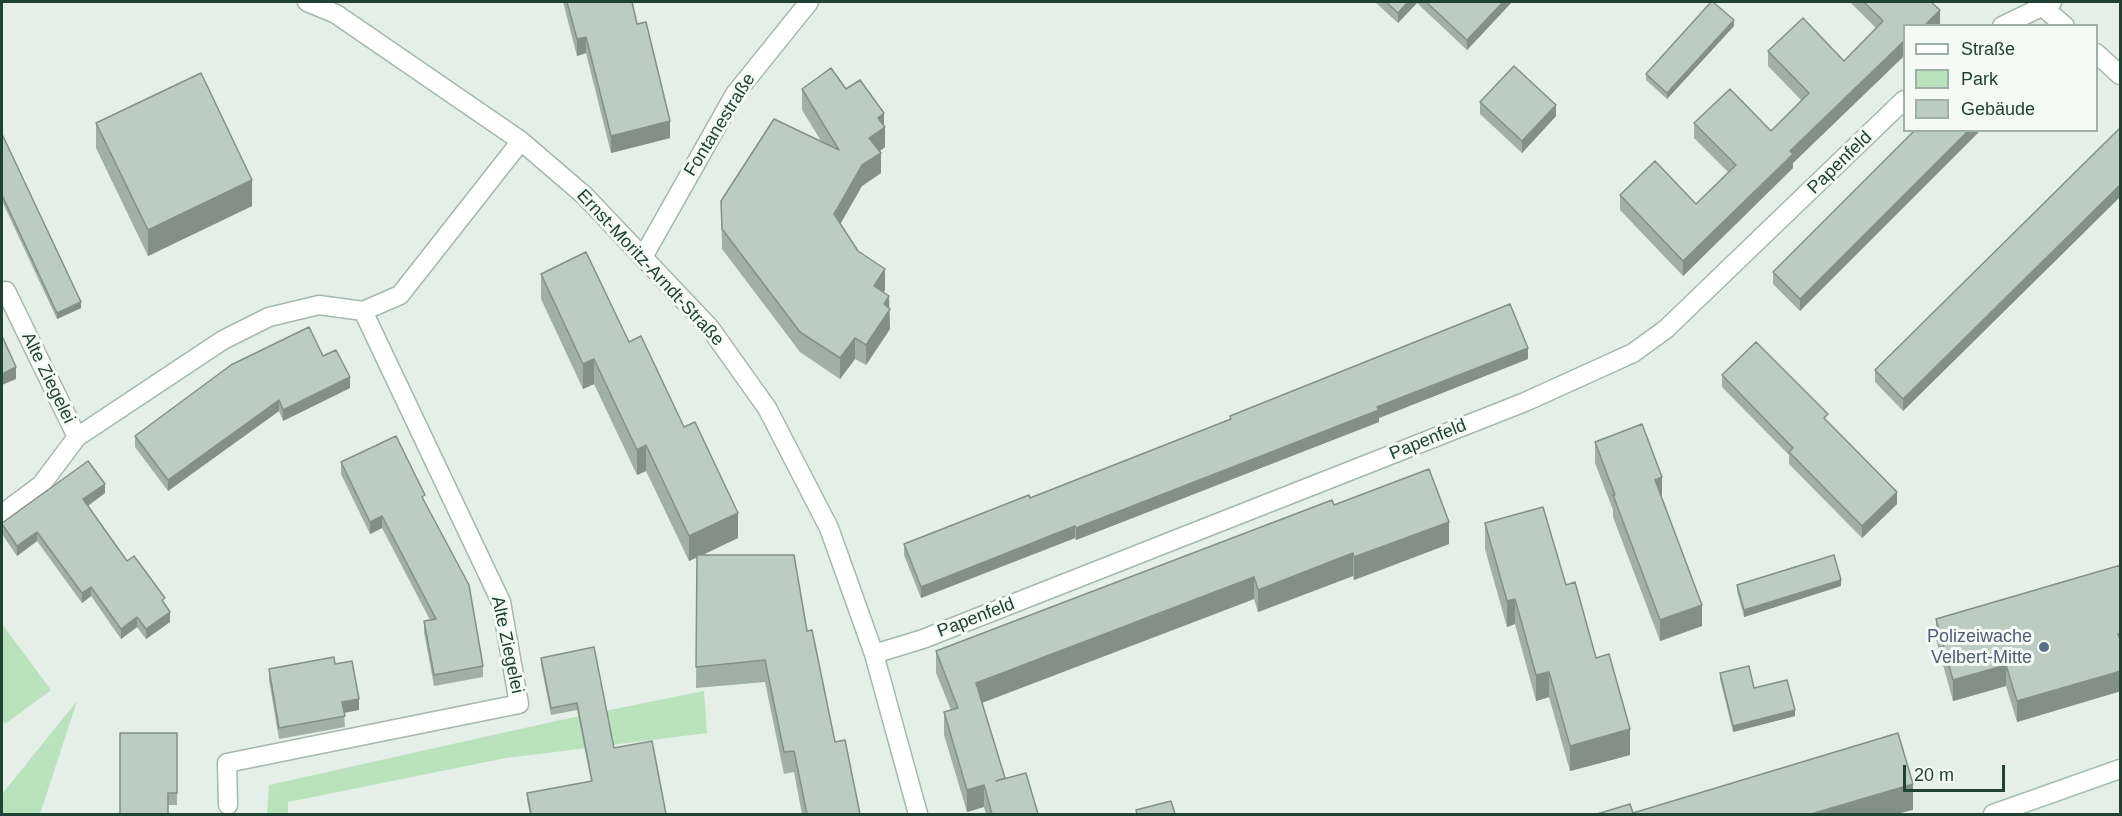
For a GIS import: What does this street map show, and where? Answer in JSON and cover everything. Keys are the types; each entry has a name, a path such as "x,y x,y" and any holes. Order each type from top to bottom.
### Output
{"street":[{"name":"Ernst-Moritz-Arndt-Straße","path":"307,2 336,14 521,141 585,196 710,328 767,408 829,528 874,654 918,814"},
{"name":"Fontanestraße","path":"643,257 735,94 809,2"},
{"path":"2006,24 2044,3 2063,24"},
{"path":"2098,54 2121,75"},
{"name":"Papenfeld","path":"874,654 923,639 1525,402 1633,352 1666,329 1903,102"},
{"name":"Alte Ziegelei","path":"2,514 41,485 76,437 223,340 269,317 319,305 363,310 400,295 521,141"},
{"name":"Alte Ziegelei","path":"2,292 6,291 76,437"},
{"name":"Alte Ziegelei","path":"228,805 227,763 519,704 501,602 363,310"},
{"path":"1993,814 2121,769"}],"green space":[{"path":"2,624 51,690 5,724 2,720"},
{"path":"704,691 707,733 506,758 288,802 288,814 267,814 269,785 565,719"},
{"path":"77,701 40,814 2,814 2,794"}],"building":[{"path":"567,2 632,2 637,24 646,22 670,121 611,136 586,37 577,39"},
{"path":"1386,2 1408,2 1398,13"},
{"path":"1426,2 1503,2 1467,40"},
{"path":"1711,2 1734,20 1667,93 1646,74"},
{"path":"1864,2 1931,2 1940,10 1926,24 1903,24 1903,42 1790,151 1793,154 1683,261 1620,195 1655,161 1696,204 1736,165 1694,123 1730,89 1771,131 1809,93 1768,51 1803,18 1844,61 1883,21"},
{"path":"1514,66 1556,105 1522,141 1480,102"},
{"path":"831,68 846,89 860,80 884,113 878,118 885,127 869,138 881,153 862,165 834,214 858,251 885,269 874,286 889,296 884,304 890,309 866,345 855,338 840,358 800,332 722,229 721,201 774,119 839,150 802,89"},
{"path":"201,73 252,180 148,230 96,123"},
{"path":"2120,128 2121,184 1903,399 1875,370"},
{"path":"1913,132 1967,132 1800,299 1773,272"},
{"path":"2,134 81,302 57,313 2,195"},
{"path":"586,252 629,342 641,336 684,427 695,422 738,513 689,536 646,445 637,450 594,359 583,364 541,274"},
{"path":"1510,304 1528,348 1377,407 1379,410 921,587 904,544 1029,495 1030,498 1231,419 1230,416"},
{"path":"309,327 323,356 336,350 350,377 283,410 279,400 168,480 135,436 231,365"},
{"path":"2,336 16,367 2,374"},
{"path":"1756,342 1828,414 1824,418 1897,492 1862,526 1789,452 1793,448 1722,375"},
{"path":"1642,424 1662,477 1655,480 1702,605 1660,620 1595,442"},
{"path":"396,436 425,495 422,497 469,585 483,666 434,675 424,621 436,619 382,516 370,522 341,462"},
{"path":"88,461 105,484 83,499 127,561 134,556 165,598 162,600 170,612 146,629 137,617 121,629 91,587 82,593 37,532 17,546 2,524"},
{"path":"1429,469 1449,522 1354,557 1353,553 1258,590 1254,577 976,683 1005,778 996,781 1026,773 1038,814 992,814 984,785 967,790 944,712 958,708 936,651 1332,500 1334,505"},
{"path":"1543,507 1566,585 1575,582 1596,658 1609,654 1630,729 1570,746 1549,672 1536,675 1515,599 1507,601 1485,523"},
{"path":"697,555 794,555 807,631 812,630 835,742 845,740 860,814 807,814 794,751 784,752 765,660 696,667"},
{"path":"1834,555 1841,580 1744,610 1737,585"},
{"path":"2121,565 2121,633 2118,634 2121,642 2121,671 2017,701 2006,665 1953,680 1936,619"},
{"path":"594,647 614,748 652,741 666,814 531,814 527,793 592,781 577,703 551,708 541,658"},
{"path":"334,657 335,664 352,661 359,699 342,702 345,716 279,728 269,669"},
{"path":"1749,666 1754,688 1787,680 1795,710 1733,726 1720,673"},
{"path":"120,733 177,733 177,793 168,793 168,814 120,814"},
{"path":"1898,733 1913,784 1811,814 1597,814 1630,804 1633,813"},
{"path":"1171,801 1175,814 1137,814 1136,810"}],"place":[{"name":"Polizeiwache Velbert-Mitte","path":"2044,647"}]}
